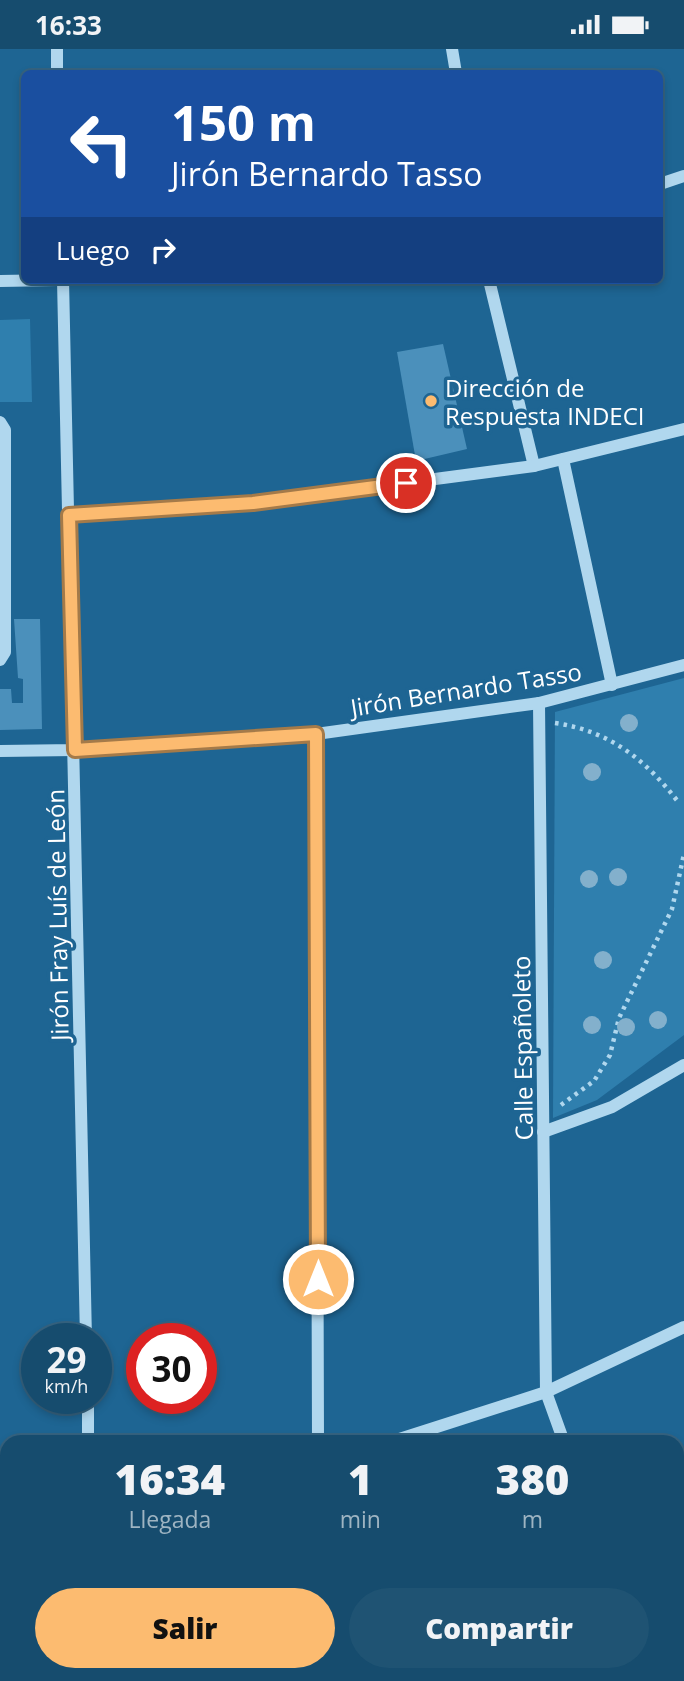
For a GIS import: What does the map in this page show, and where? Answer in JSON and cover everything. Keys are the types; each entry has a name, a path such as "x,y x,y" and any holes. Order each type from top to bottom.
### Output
{"street":[{"path":"57,49 57,70"},
{"path":"452,49 456,70"},
{"path":"663,183 684,176"},
{"path":"0,281 21,281"},
{"name":"Jirón Fray Luís de León","path":"63,284 86,1323"},
{"path":"490,284 534,466"},
{"path":"0,422 5,430 5,652 0,660"},
{"path":"69,515 253,503 534,466 684,429"},
{"path":"563,459 612,685"},
{"name":"Jirón Bernardo Tasso","path":"0,751 75,750 316,734 539,703 684,664"},
{"name":"Calle Españoleto","path":"539,703 547,1392 562,1435"},
{"path":"316,734 318,1435"},
{"path":"543,1125 612,1107 684,1065"},
{"path":"412,1435 547,1392 684,1327"},
{"path":"88,1414 88,1435"}],"path":[{"path":"539,720 581,726 614,740 639,757 679,803"},
{"path":"543,1125 594,1081 610,1055 619,1018 672,909 684,854"}],"shaded area":[{"path":"30,319 32,402 0,402 0,320"},
{"path":"684,678 684,1035 597,1100 553,1118 555,712"}],"building":[{"name":"Dirección de Respuesta INDECI","path":"443,344 467,449 416,461 397,352"},
{"path":"14,619 40,619 42,729 0,730 0,689 11,689 12,703 23,703 23,679 18,678"}],"place":[{"name":"Dirección de Respuesta INDECI","path":"431,401"}],"route":[{"path":"318,1279 316,734 75,750 69,515 253,503 406,483"}]}
